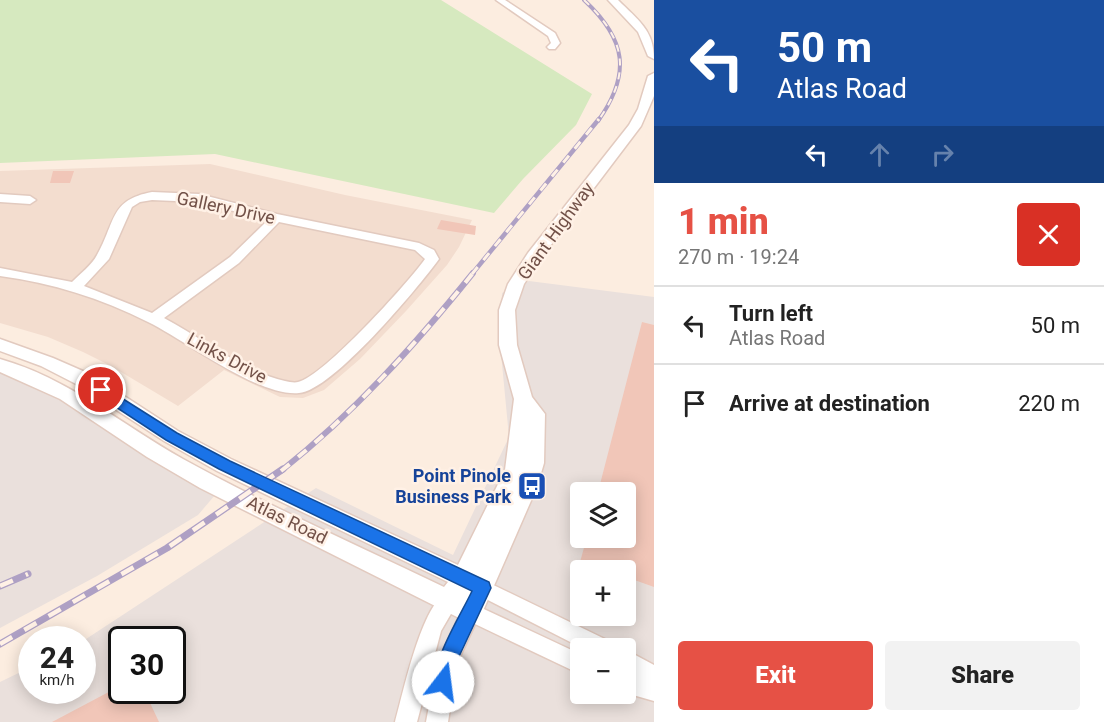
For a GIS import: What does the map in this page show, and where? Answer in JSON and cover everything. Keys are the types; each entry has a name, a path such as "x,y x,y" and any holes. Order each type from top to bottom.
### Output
{"street":[{"path":"500,0 552,35 556,43 552,47"},
{"path":"613,0 643,31 654,56"},
{"name":"Giant Highway","path":"406,722 432,628 449,600 472,583 527,487 534,463 535,414 523,399 508,345 507,310 516,284 534,256 635,126 644,109 654,76"},
{"name":"Gallery Drive","path":"75,287 102,259 127,205 136,199 152,196 191,197 276,218 424,249"},
{"path":"0,198 30,200"},
{"path":"154,318 195,291 244,252 260,238 276,218"},
{"name":"Links Drive","path":"0,272 75,287 154,318 279,386 298,388 309,385 361,339 428,267 432,259 424,249"},
{"name":"Atlas Road","path":"0,345 47,362 85,380 171,436 225,465 582,638"},
{"name":"Atlas Road","path":"0,364 67,394 154,452 207,482 570,659"},
{"name":"Giant Highway","path":"437,722 447,663 471,612 472,583"},
{"path":"636,666 654,677"},
{"path":"636,686 654,691"}],"shaded area":[{"path":"210,164 345,195 472,220 447,265 406,311 360,359 324,390 303,398 280,397 224,370 178,406 83,352 48,337 0,323 0,171"},
{"path":"529,281 654,297 654,722 0,722 0,682 18,673 18,704 96,704 96,632 316,488 453,555 509,437 500,343 502,293"},
{"path":"0,372 24,379 73,406 215,495 198,515 97,576 0,628"}],"green space":[{"path":"0,0 441,0 592,94 576,125 523,179 494,213 215,154 0,163"}],"building":[{"path":"53,171 74,171 70,183 50,183"},
{"path":"441,220 476,226 475,235 437,229"},
{"path":"642,322 654,325 654,587 636,581 636,560 581,560 584,548 636,548 636,482 601,482"},
{"path":"108,692 108,704 151,704 159,722 52,722 86,704 96,704 96,699"}],"railway":[{"path":"584,0 609,29 616,43 619,57 620,72 616,87 598,121"},
{"path":"472,274 599,119"},
{"path":"281,471 359,402 429,326 473,273"},
{"path":"0,644 167,548 283,469"},
{"path":"0,586 28,574"}],"place":[{"name":"Point Pinole Business Park","path":"532,486"}],"route":[{"path":"101,390 171,436 225,465 483,588 447,663 443,682"}]}
